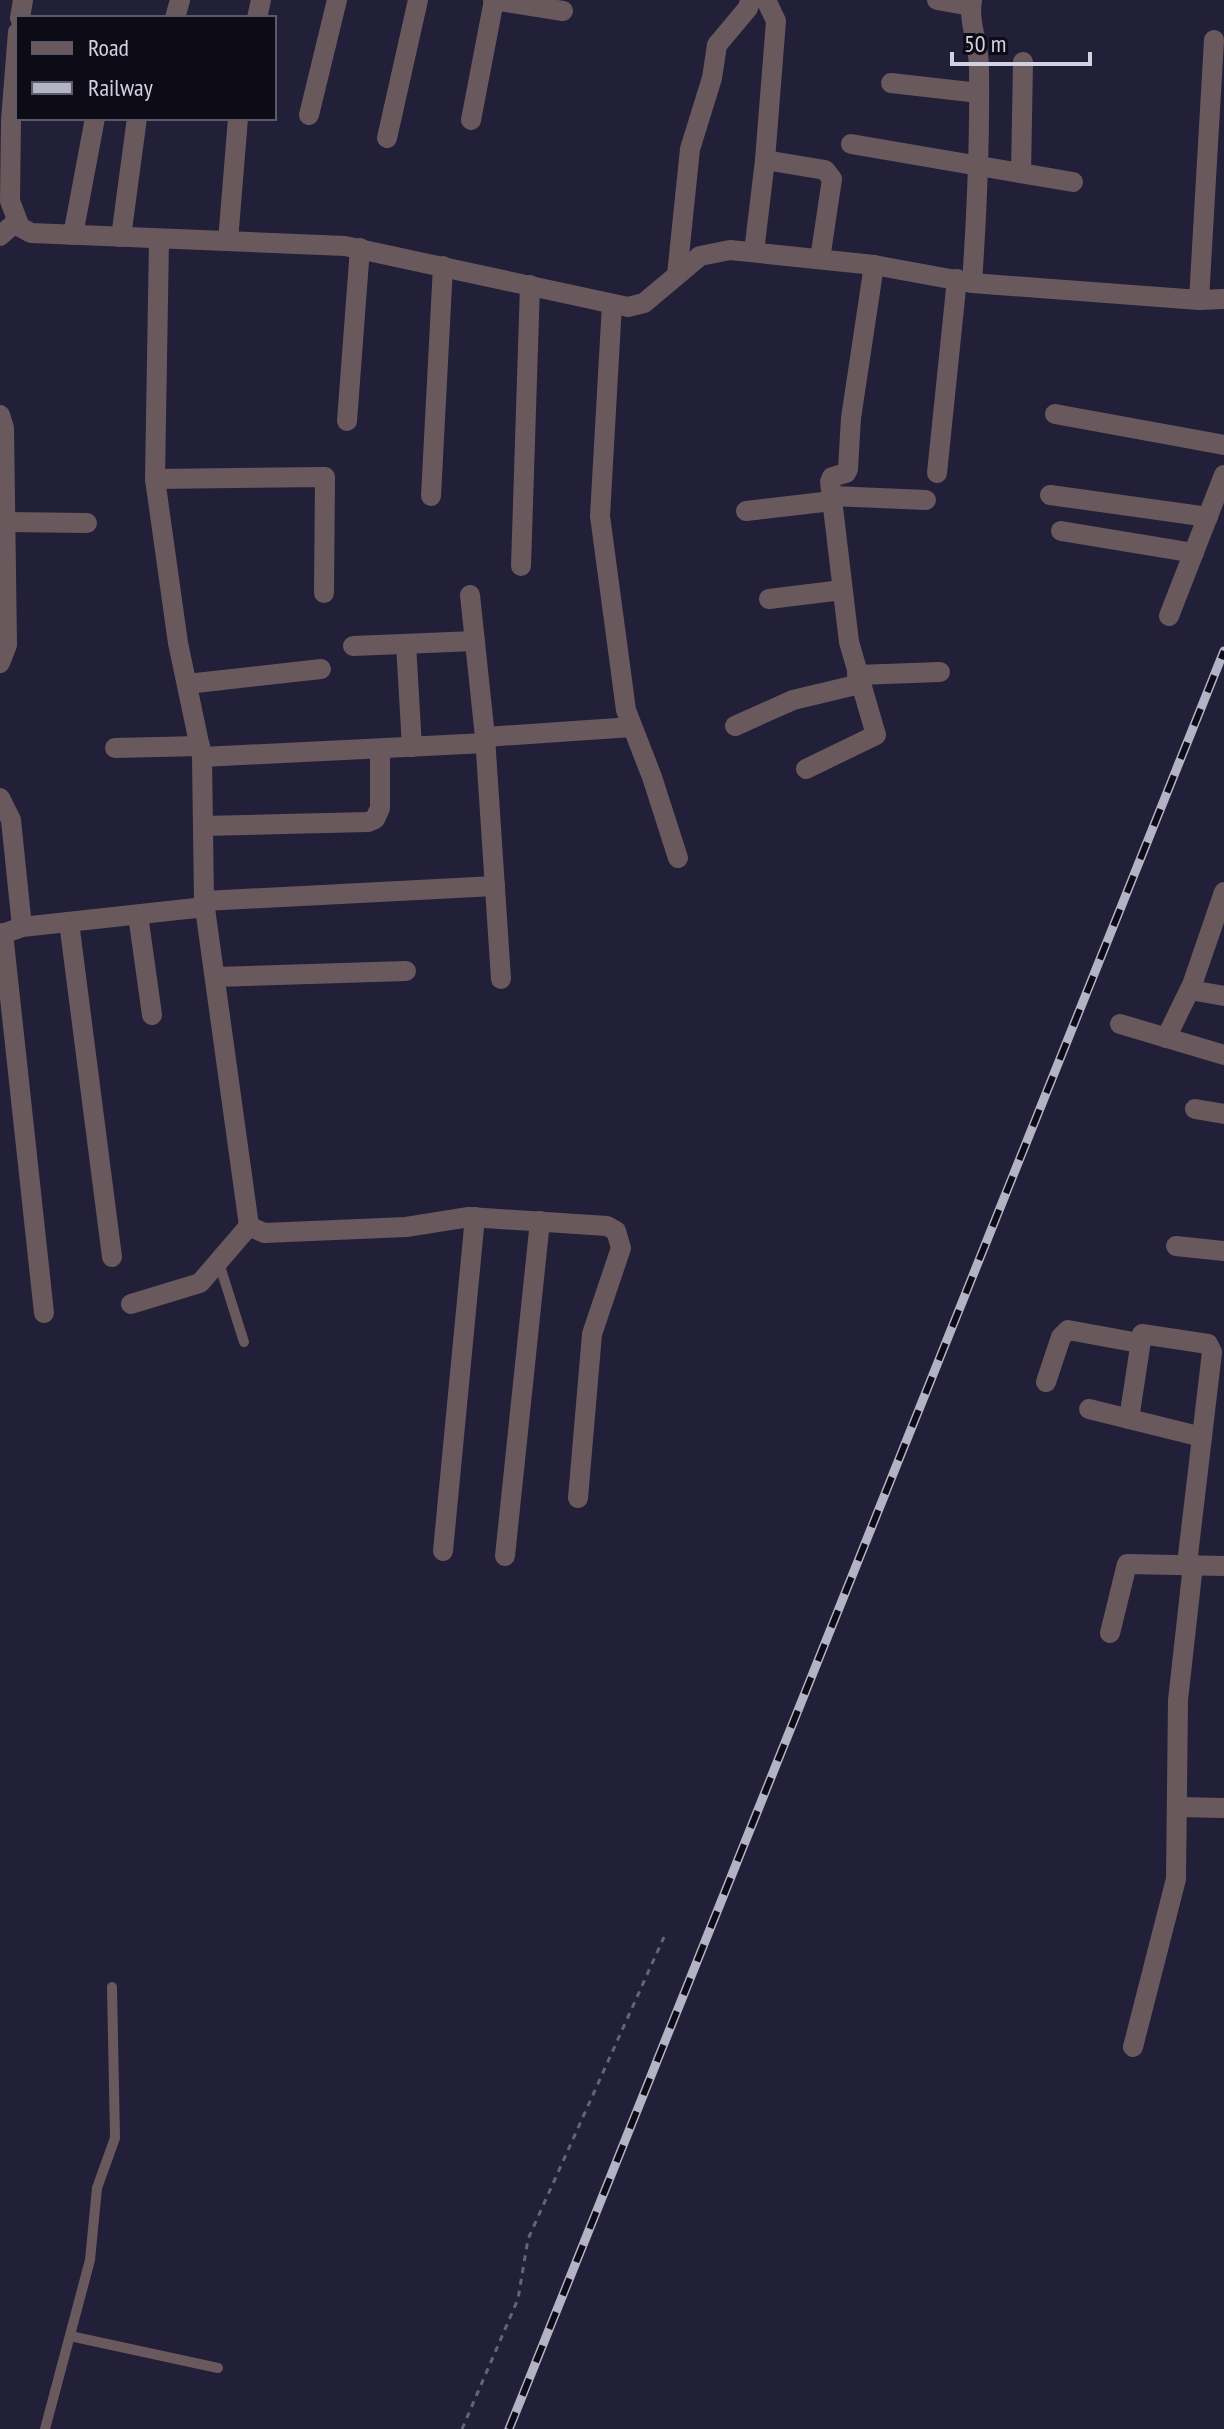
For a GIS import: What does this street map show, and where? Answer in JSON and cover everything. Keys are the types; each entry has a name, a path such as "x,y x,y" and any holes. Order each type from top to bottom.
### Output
{"street":[{"path":"309,115 337,0"},
{"path":"387,138 418,0"},
{"path":"471,120 494,0 563,11"},
{"path":"677,275 690,149 712,78 717,45 748,8 750,0"},
{"path":"754,252 776,21 766,0"},
{"path":"937,0 971,3 979,57 979,166 937,473"},
{"path":"1199,300 1214,40"},
{"path":"16,45 5,119 6,182 17,221 20,227 31,233 360,248 628,307 644,303 700,256 730,250 874,265 964,281 1199,300 1224,299"},
{"path":"1021,173 1023,62"},
{"path":"891,83 979,93"},
{"path":"73,235 95,120"},
{"path":"121,237 137,120"},
{"path":"228,241 238,120"},
{"path":"851,144 1073,182"},
{"path":"765,160 825,170 830,174 832,179 820,259"},
{"path":"0,236 17,221"},
{"path":"159,239 155,479 178,643 201,751 205,904 249,1226 258,1233 295,1232 406,1227 475,1217 607,1226 616,1231 621,1239 620,1257 592,1334 578,1498"},
{"path":"347,421 360,248"},
{"path":"806,769 876,735 851,652 832,498 832,477 843,475 848,469 851,418 874,265"},
{"path":"431,496 443,266"},
{"path":"521,566 530,285"},
{"path":"612,304 600,516 622,693 678,858"},
{"path":"1055,414 1224,445"},
{"path":"0,415 4,428 6,522 2,655"},
{"path":"1169,616 1224,475"},
{"path":"155,479 325,477 324,593"},
{"path":"1050,495 1208,517"},
{"path":"746,511 832,498 926,500"},
{"path":"6,522 87,523"},
{"path":"1061,531 1194,553"},
{"path":"769,599 842,590"},
{"path":"470,595 486,740 501,979"},
{"path":"353,646 475,641"},
{"path":"406,644 412,747"},
{"path":"187,684 321,669"},
{"path":"735,726 793,700 859,679 940,672"},
{"path":"115,748 201,751 380,749 632,727"},
{"path":"203,826 368,822 375,819 380,808 380,749"},
{"path":"0,798 11,820 8,932 44,1313"},
{"path":"8,932 205,904 495,886"},
{"path":"1166,1038 1190,990 1224,892"},
{"path":"138,915 152,1015"},
{"path":"69,922 112,1257"},
{"path":"215,977 406,971"},
{"path":"1190,990 1224,996"},
{"path":"1120,1024 1224,1055"},
{"path":"1195,1109 1224,1114"},
{"path":"443,1551 475,1217"},
{"path":"505,1556 540,1221"},
{"path":"131,1304 200,1283 249,1226"},
{"path":"1176,1246 1224,1251"},
{"path":"1046,1382 1061,1337 1068,1330 1139,1343"},
{"path":"1129,1419 1140,1336 1145,1333 1208,1344 1212,1352 1216,1392 1202,1437 1178,1700 1176,1879 1133,2047"},
{"path":"1089,1409 1202,1437"},
{"path":"1110,1633 1127,1564 1224,1566"},
{"path":"1178,1807 1224,1808"}],"lane":[{"path":"219,1263 244,1342"},
{"path":"45,2429 90,2260 97,2188 115,2138 112,1987"},
{"path":"70,2336 218,2368"}],"path":[{"path":"462,2429 518,2299 528,2239 664,1937"}],"railway":[{"path":"509,2429 1224,651"}]}
